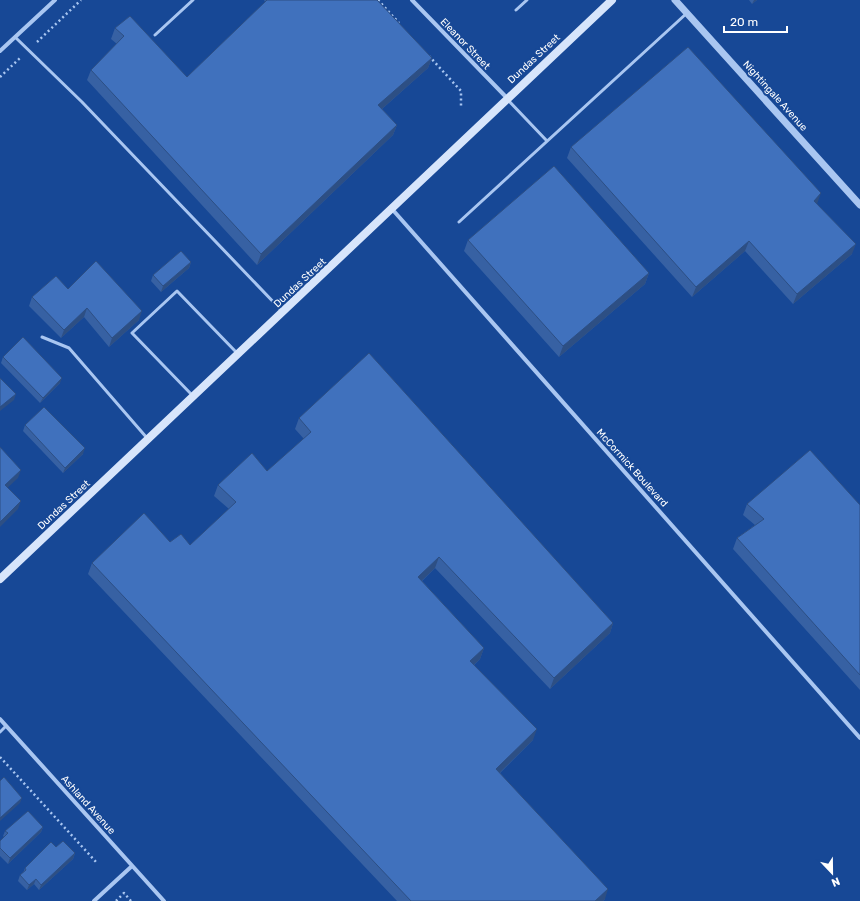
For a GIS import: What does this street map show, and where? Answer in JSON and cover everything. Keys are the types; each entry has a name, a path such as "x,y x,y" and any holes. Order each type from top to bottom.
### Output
{"main road":[{"name":"Dundas Street","path":"0,580 612,0"}],"street":[{"path":"0,52 55,0"},
{"name":"Eleanor Street","path":"412,0 507,98"},
{"name":"Nightingale Avenue","path":"675,0 860,205"},
{"name":"McCormick Boulevard","path":"392,209 860,738"},
{"name":"Ashland Avenue","path":"0,719 164,901"},
{"path":"94,901 132,866"}],"lane":[{"path":"155,35 193,0"},
{"path":"516,10 527,0"},
{"path":"460,222 687,13"},
{"path":"15,37 82,102 283,312"},
{"path":"507,98 547,141"},
{"path":"194,397 132,333 178,292 238,354"},
{"path":"42,337 69,348 149,439"},
{"path":"0,732 6,726"}],"path":[{"path":"0,77 81,0"},
{"path":"378,0 404,28"},
{"path":"425,51 461,91 461,106"},
{"path":"0,757 97,863"},
{"path":"116,901 124,893 132,901"}],"building":[{"path":"267,0 377,0 432,58 378,105 397,125 261,254 91,70 124,36 115,28 130,16 187,77"},
{"path":"688,47 821,193 814,201 856,244 797,294 749,241 696,287 571,147"},
{"path":"554,166 649,273 563,346 468,240"},
{"path":"181,251 191,262 163,286 153,275"},
{"path":"96,261 142,311 112,338 87,308 64,330 32,297 56,276 68,289"},
{"path":"23,337 62,378 43,398 3,357"},
{"path":"369,353 613,623 554,678 439,557 418,577 484,648 470,661 537,729 496,769 608,889 595,901 411,901 92,563 144,513 170,542 181,534 190,545 236,502 218,485 252,453 267,471 311,432 299,418"},
{"path":"0,378 16,394 0,407"},
{"path":"44,407 85,448 65,468 25,425"},
{"path":"0,447 21,470 5,485 21,501 0,522"},
{"path":"810,450 860,505 860,675 737,538 764,519 747,504"},
{"path":"4,777 22,798 0,818 0,781"},
{"path":"28,811 43,827 10,858 0,848 0,841 8,833 5,831"},
{"path":"63,841 75,853 41,885 36,879 29,885 20,875 26,870 25,868 51,842 56,847"}]}
